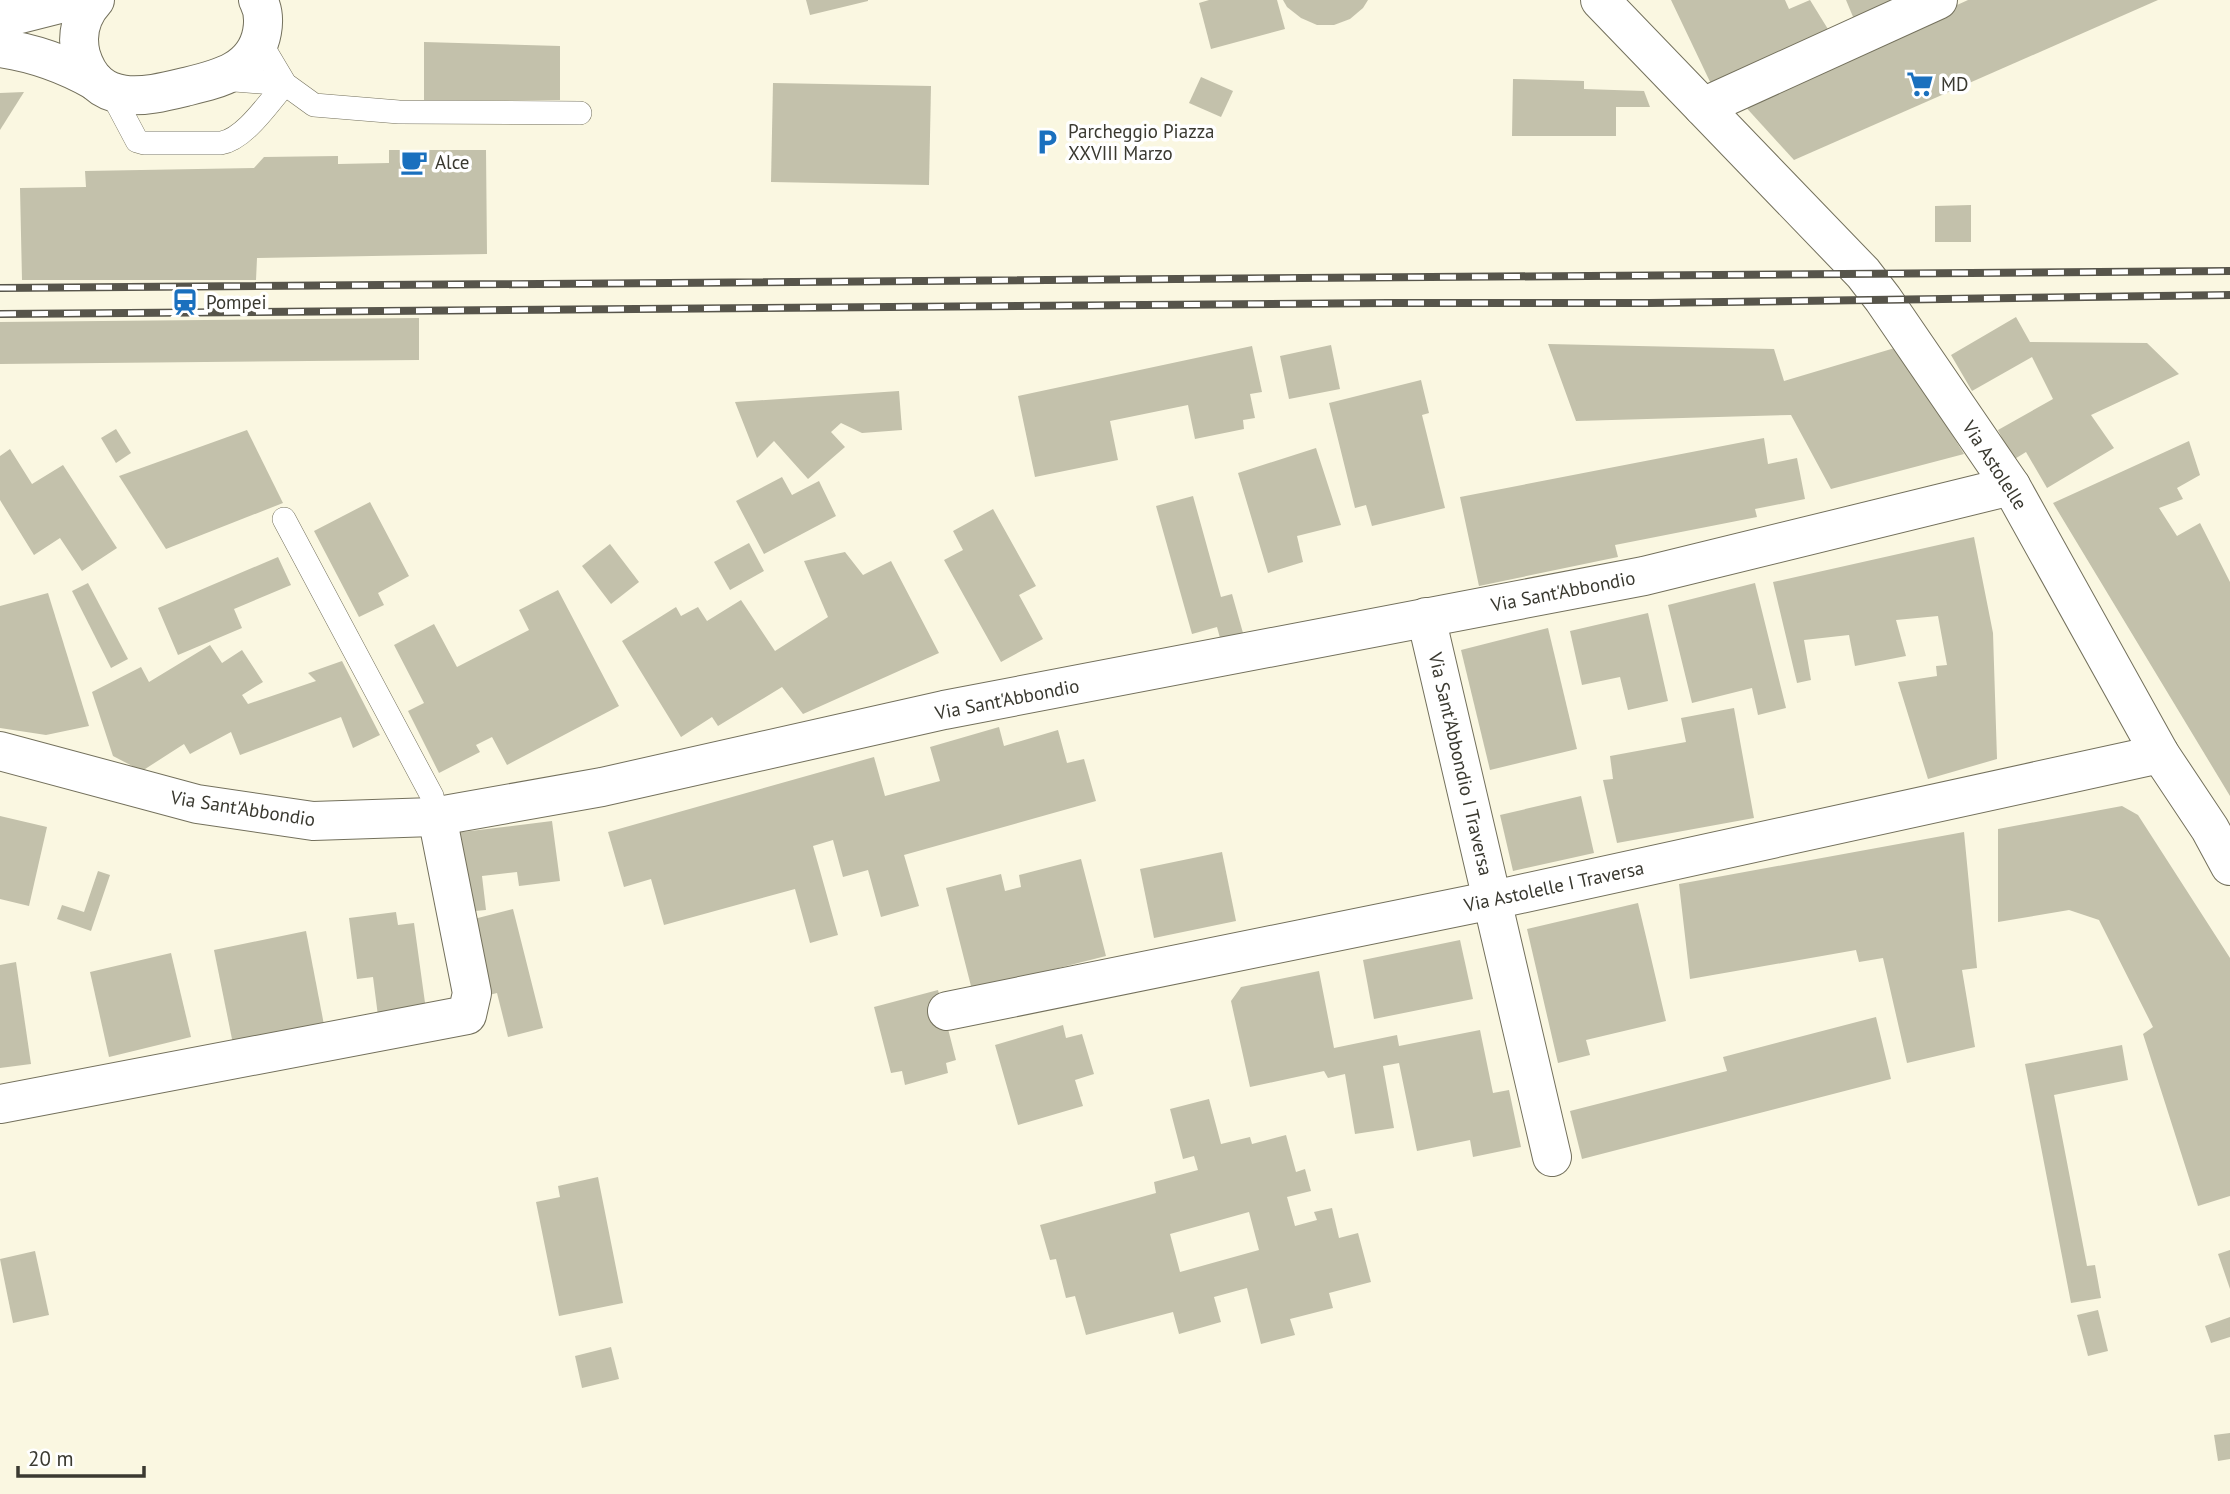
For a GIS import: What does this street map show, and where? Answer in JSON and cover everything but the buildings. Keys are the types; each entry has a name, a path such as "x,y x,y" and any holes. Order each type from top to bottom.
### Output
{"street":[{"path":"0,19 75,0"},
{"path":"95,0 87,9 80,27 79,46 84,65 103,86"},
{"name":"Via Astolelle","path":"1600,0 1863,273 1883,299 2011,486 2160,754 2210,829 2230,866"},
{"path":"1703,107 1938,0"},
{"path":"0,48 40,55 67,65 103,86 130,97 150,96 219,79 237,71 250,58 268,16"},
{"name":"Via Sant'Abbondio","path":"0,751 197,804 223,808 313,821 437,816 602,787 944,710 1644,576 2011,486"},
{"name":"Via Sant'Abbondio I Traversa","path":"1426,617 1552,1157"},
{"name":"Via Astolelle I Traversa","path":"947,1011 1493,900 2160,754"},
{"path":"0,1104 467,1015 472,993 437,816"}],"lane":[{"path":"268,16 285,84"},
{"path":"219,79 285,84 314,105 399,112 580,113"},
{"path":"103,86 137,141 220,143 230,141 245,130 285,84"},
{"path":"284,519 432,796 437,816"}],"railway":[{"path":"0,288 2230,271"},
{"path":"0,314 1649,303 2230,295"}],"place":[{"name":"MD","path":"1920,84"},
{"name":"Parcheggio Piazza XXVIII Marzo","path":"1047,142"},
{"name":"Alce","path":"414,162"},
{"name":"Pompei","path":"185,302"}]}
